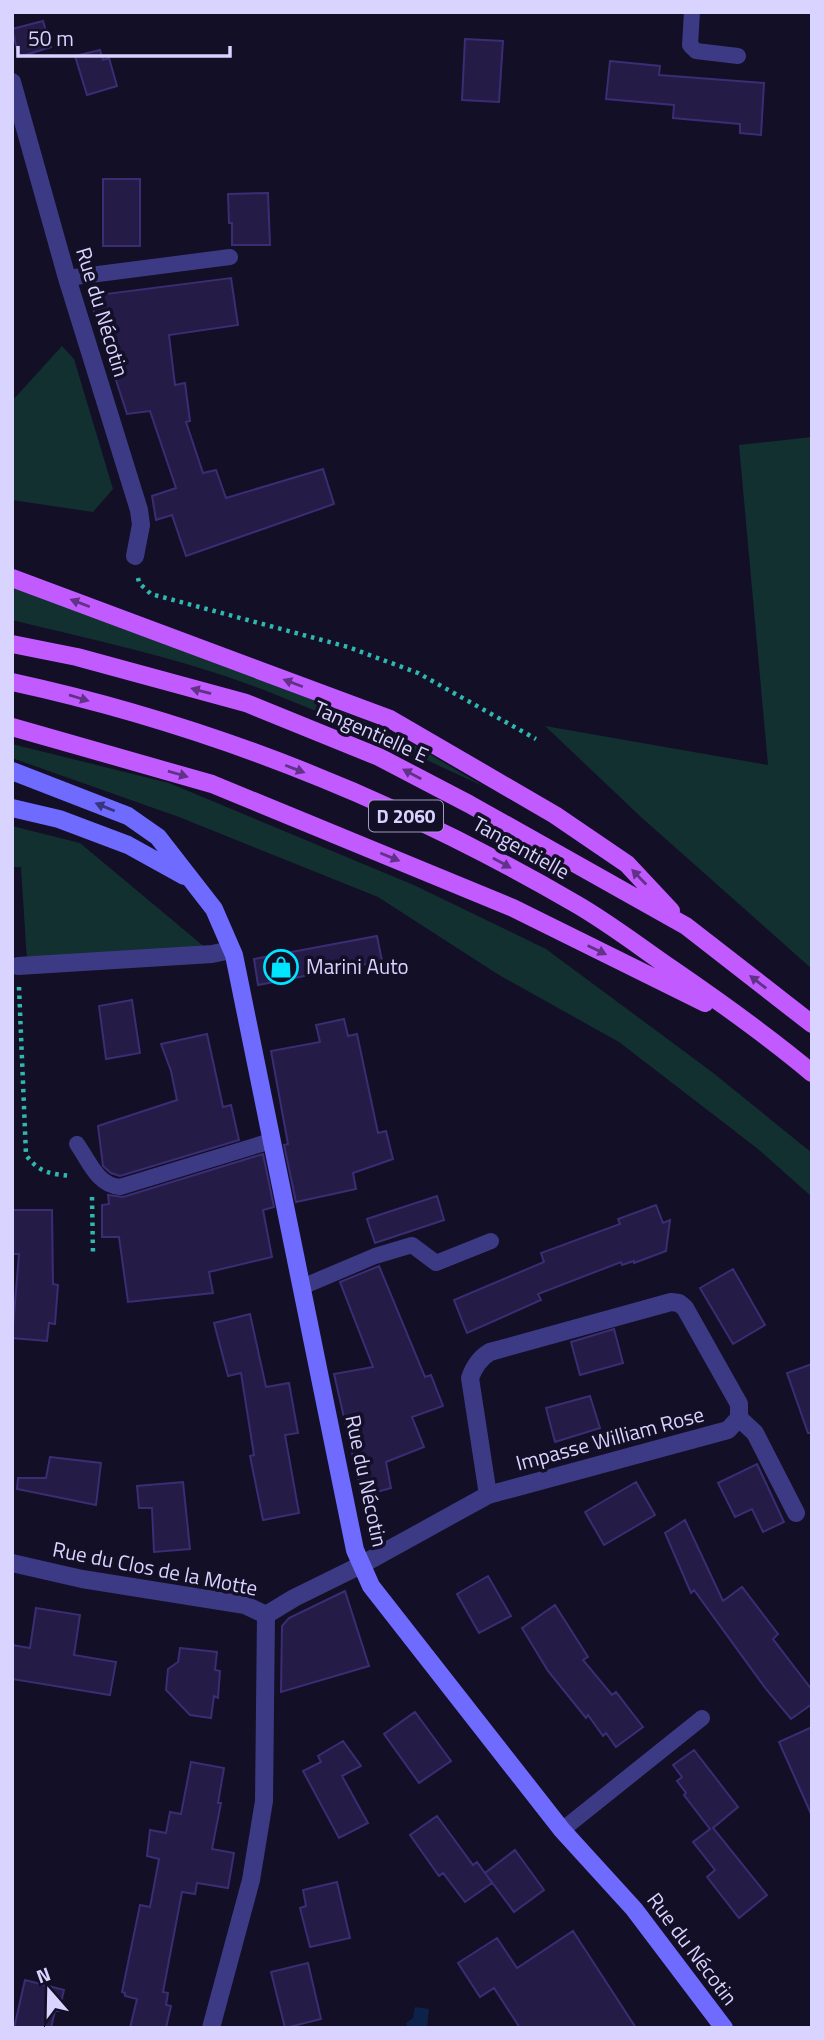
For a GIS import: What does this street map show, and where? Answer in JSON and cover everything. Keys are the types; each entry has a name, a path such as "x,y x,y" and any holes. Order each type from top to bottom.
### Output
{"main road":[{"path":"12,578 390,719 555,815 627,864 686,926"},
{"name":"Tangentielle E","path":"12,644 77,657 246,703 379,757 469,804 686,926"},
{"name":"Tangentielle","path":"12,682 63,693 219,740 358,793 470,845 578,905 762,1031 812,1073"},
{"path":"12,727 225,790 513,908 762,1031"},
{"name":"D 2060","path":"686,926 812,1024"}],"street":[{"name":"Rue du Nécotin","path":"12,82 139,510 141,525 135,556"},
{"name":"Rue du Nécotin","path":"12,771 128,816 158,837 214,909 234,955 355,1550 361,1565 371,1586 562,1830 634,1909 724,2028"},
{"name":"Rue du Nécotin","path":"12,808 59,819 128,845 193,881"},
{"path":"18,966 212,954 231,950"},
{"name":"Impasse William Rose","path":"361,1565 488,1495 728,1430 738,1418 738,1404 685,1308 679,1303 671,1302 490,1352 478,1363 470,1378 488,1495"},
{"name":"Impasse William Rose","path":"738,1418 755,1433 796,1513"},
{"name":"Rue du Clos de la Motte","path":"12,1563 82,1579 246,1605 266,1615 361,1565"},
{"path":"211,2028 251,1880 264,1801 266,1615"}],"lane":[{"path":"692,12 690,45 696,51 738,56"},
{"path":"68,278 230,257"},
{"path":"77,1144 102,1182 120,1187 271,1141"},
{"path":"302,1287 375,1256 412,1245 436,1263 491,1241"},
{"path":"562,1830 702,1718"}],"path":[{"path":"135,556 139,583 151,594 310,636 407,669 536,739"},
{"path":"18,966 26,1155 34,1167 44,1173 78,1177"},
{"path":"92,1190 93,1255"}],"green space":[{"path":"62,346 74,359 113,489 93,512 12,500 12,401"},
{"path":"812,437 812,969 641,817 545,726 768,765 739,445"},
{"path":"12,585 271,680 404,739 485,787 351,726 207,670 12,620"},
{"path":"12,744 169,783 416,886 546,949 712,1072 812,1153 812,1197 758,1149 619,1042 499,975 378,897 179,817 12,758"},
{"path":"12,826 80,843 207,949 27,961 21,867 12,867"}],"water":[{"path":"415,2007 429,2009 427,2028 408,2028 406,2023 413,2018"}],"building":[{"path":"43,21 51,47 19,57 12,29"},
{"path":"465,39 503,41 499,102 462,100"},
{"path":"100,50 103,60 109,58 117,86 87,95 75,56"},
{"path":"610,61 660,66 659,75 764,83 761,135 740,133 740,124 673,118 674,105 606,99"},
{"path":"103,179 140,179 140,246 103,246"},
{"path":"268,193 270,245 232,245 228,194"},
{"path":"231,278 238,325 169,335 175,385 185,383 190,421 186,422 203,473 216,470 226,498 323,469 334,504 186,556 172,515 156,520 152,496 176,488 150,411 127,414 93,309 99,307 98,295"},
{"path":"377,936 382,961 258,985 254,959"},
{"path":"132,1000 140,1053 106,1059 99,1006"},
{"path":"344,1019 348,1036 357,1034 378,1133 386,1131 393,1159 353,1173 356,1189 296,1202 284,1145 288,1144 271,1051 320,1042 316,1025"},
{"path":"207,1034 223,1107 231,1105 239,1140 120,1176 111,1173 103,1166 98,1126 177,1100 171,1071 161,1044"},
{"path":"263,1154 274,1207 263,1210 272,1257 209,1272 213,1293 128,1302 119,1237 102,1237 102,1205 109,1204 108,1195 123,1197"},
{"path":"437,1196 444,1220 375,1243 367,1219"},
{"path":"656,1205 663,1223 670,1220 666,1251 634,1263 622,1265 621,1262 538,1294 541,1300 467,1333 454,1300 544,1262 541,1253 620,1224 618,1219"},
{"path":"13,1210 52,1210 53,1284 58,1285 55,1324 49,1323 47,1341 12,1338 19,1254 13,1254"},
{"path":"379,1266 425,1377 431,1375 443,1406 412,1417 424,1447 386,1462 391,1488 362,1496 334,1374 373,1367 340,1282"},
{"path":"733,1269 765,1325 733,1344 700,1288"},
{"path":"250,1314 266,1387 289,1383 298,1433 285,1435 299,1513 263,1520 250,1456 254,1455 241,1373 228,1376 214,1323"},
{"path":"614,1329 623,1363 580,1375 571,1342"},
{"path":"812,1364 812,1433 808,1433 787,1373"},
{"path":"590,1396 600,1428 555,1442 546,1408"},
{"path":"50,1457 101,1463 96,1505 17,1489 18,1478 46,1478"},
{"path":"757,1464 784,1522 763,1532 752,1509 735,1517 718,1483"},
{"path":"183,1482 190,1549 154,1552 152,1508 139,1508 137,1486"},
{"path":"636,1482 655,1515 604,1545 585,1512"},
{"path":"685,1520 723,1601 742,1587 778,1634 773,1639 812,1690 812,1704 791,1719 694,1590 691,1593 665,1533"},
{"path":"488,1576 511,1616 479,1633 457,1594"},
{"path":"345,1591 369,1666 281,1692 282,1626 289,1618"},
{"path":"555,1605 588,1657 583,1660 612,1695 616,1692 643,1727 616,1747 606,1733 603,1736 588,1715 586,1718 548,1671 522,1628"},
{"path":"36,1608 80,1615 74,1655 116,1662 110,1695 12,1679 12,1645 30,1648"},
{"path":"180,1648 217,1652 215,1670 220,1671 218,1698 214,1696 211,1718 190,1715 166,1690 168,1669 178,1662"},
{"path":"415,1712 451,1761 419,1783 384,1734"},
{"path":"812,1727 812,1816 779,1742"},
{"path":"343,1741 361,1766 342,1776 368,1823 339,1838 303,1771 321,1762 318,1756"},
{"path":"694,1750 738,1807 713,1828 767,1895 739,1918 707,1877 715,1870 693,1842 710,1829 684,1795 686,1793 677,1781 682,1777 673,1765"},
{"path":"191,1762 224,1768 218,1803 221,1803 212,1849 234,1853 228,1888 197,1883 195,1894 182,1892 163,1992 168,1993 166,2005 171,2006 166,2028 130,2028 137,1999 125,1996 122,1992 140,1905 150,1907 159,1859 147,1856 150,1830 166,1833 170,1812 181,1814"},
{"path":"437,1816 473,1865 477,1862 492,1883 465,1902 443,1873 439,1876 410,1835"},
{"path":"515,1850 544,1890 514,1912 485,1873"},
{"path":"337,1882 350,1938 310,1947 300,1908 306,1906 303,1890"},
{"path":"573,1931 636,2028 520,2028 494,1988 480,1997 458,1963 497,1938 517,1968"},
{"path":"308,1963 321,2019 285,2028 271,1972"},
{"path":"25,1980 64,1990 51,2028 14,2028"}],"place":[{"name":"Marini Auto","path":"281,967"}]}
